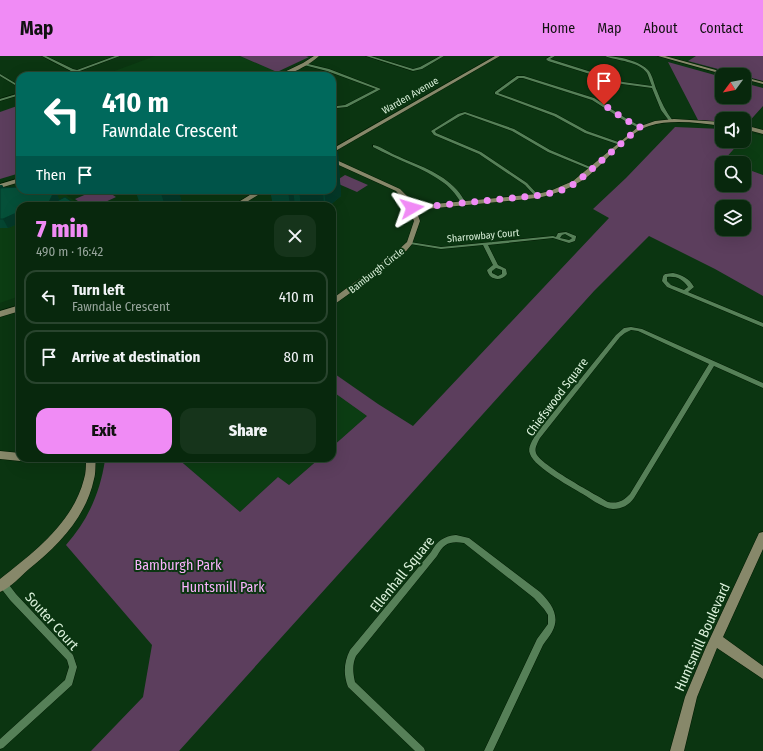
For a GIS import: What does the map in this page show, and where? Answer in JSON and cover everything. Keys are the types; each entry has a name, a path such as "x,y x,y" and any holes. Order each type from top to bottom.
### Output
{"street":[{"path":"44,56 77,71 118,56"},
{"path":"287,72 305,64 317,56"},
{"path":"368,56 412,70 421,68 442,56"},
{"name":"Warden Avenue","path":"336,149 498,56"},
{"path":"553,56 548,58 553,62 630,85 653,87"},
{"path":"607,56 636,64 646,70 651,78 653,87 666,115 671,121"},
{"path":"660,56 715,71"},
{"path":"682,62 688,56"},
{"path":"305,64 333,72"},
{"path":"336,73 379,89 346,106 336,106"},
{"path":"0,75 16,85"},
{"path":"620,144 586,132 555,114 496,93 518,77 524,77 593,99 640,127"},
{"path":"751,80 763,83"},
{"path":"0,100 16,95"},
{"path":"537,196 526,184 480,153 435,134 433,131 465,113 513,130 560,156 593,169"},
{"path":"336,162 391,186 406,198 412,208 537,196 566,189 577,182 640,127 671,121 715,124"},
{"path":"751,129 763,132"},
{"path":"374,146 385,153 435,174 455,188 464,203"},
{"path":"0,186 16,181"},
{"path":"242,202 256,194"},
{"name":"Bamburgh Circle","path":"336,300 398,254 410,242 417,221 412,208"},
{"name":"Sharrowbay Court","path":"410,242 438,248 558,238"},
{"path":"485,244 496,266"},
{"path":"685,292 691,287 689,282 681,276 671,274 665,276 664,281 669,286 763,325"},
{"path":"0,314 16,309"},
{"name":"Chiefswood Square","path":"712,364 632,496 623,505 615,507 607,505 543,465 533,454 538,436 623,330 632,328 640,330 763,386"},
{"path":"0,454 16,456"},
{"path":"1,585 50,544 65,528 77,510 90,479 91,462"},
{"name":"Huntsmill Boulevard","path":"677,751 691,697 763,537"},
{"name":"Ellenhall Square","path":"421,751 351,684 348,670 349,659 434,554 436,548 442,542 454,538 466,540 537,595 547,604 551,613 552,621 550,629 540,642 488,751"},
{"name":"Souter Court","path":"0,745 69,682 73,667 70,658 1,585"},
{"path":"716,640 763,673"}],"shaded area":[{"path":"155,56 239,56 277,72 112,72"},
{"path":"751,133 763,136 763,175 751,171 751,156 728,156 735,148 751,148"},
{"path":"16,187 16,194 65,194 76,202 16,202 16,297 0,303 0,192"},
{"path":"336,394 367,416 336,443"},
{"path":"182,462 315,462 289,485 278,477 240,512"}],"green space":[{"path":"240,56 306,56 309,57 277,72"},
{"path":"696,56 763,56 763,81 751,78 751,68 715,68 688,61"},
{"path":"668,62 715,75 715,104 751,104 751,85 763,88 763,106 751,119 751,112 715,112 715,121 698,120"},
{"path":"16,106 16,174 0,179 0,112"},
{"name":"Huntsmill Park","path":"675,127 715,129 715,148 735,148 728,156 715,156 715,192 751,192 751,171 763,175 763,296 715,269 649,236 594,291 179,751 91,751 143,697 152,645 66,545 81,526 92,506 100,484 105,462 182,462 240,512 278,477 289,485 315,462 336,462 336,443 367,416 336,394 336,375 413,426 609,218 593,209 626,178"},
{"path":"345,175 368,185 357,192 336,183 336,181"},
{"path":"87,194 111,194 116,197 105,202 80,202 75,199"}],"building":[{"path":"16,187 16,194 53,194 49,202 16,202 16,214 0,219 0,188"},
{"path":"65,197 72,202 55,202"}],"route":[{"path":"412,208 537,196 566,189 593,169 640,127 626,120 604,105"}],"park label":[{"name":"Bamburgh Park","path":"178,565"}]}
